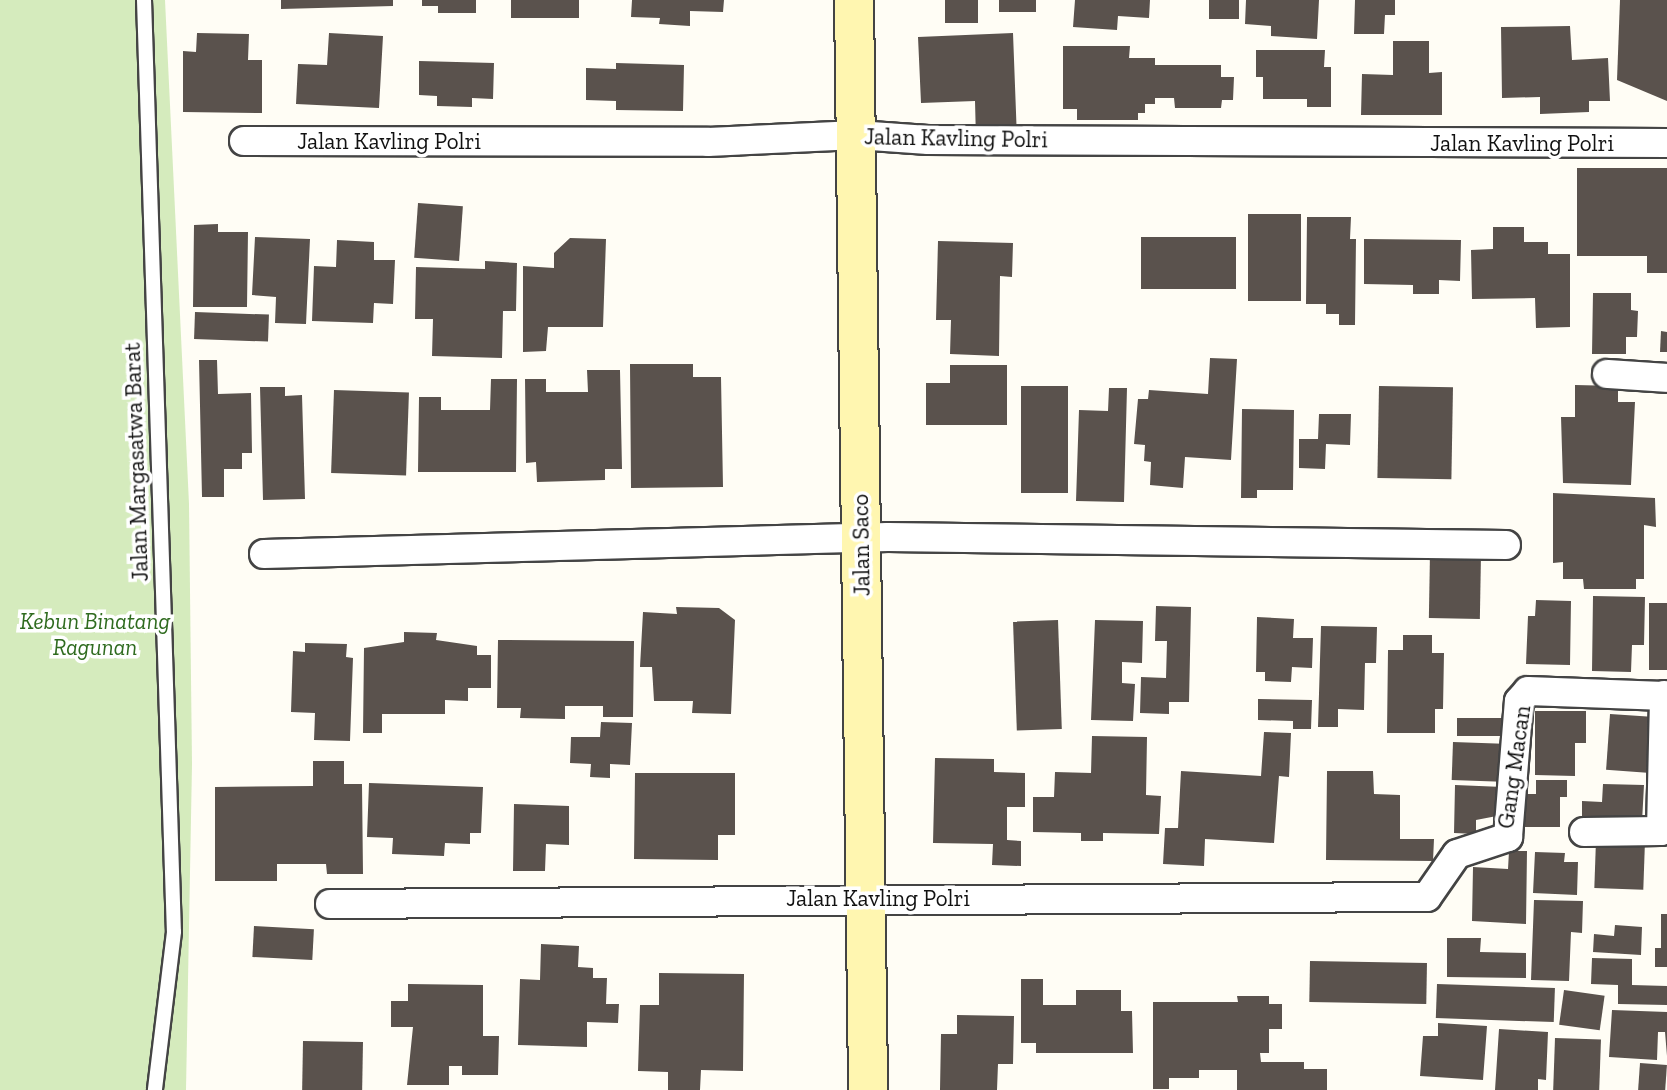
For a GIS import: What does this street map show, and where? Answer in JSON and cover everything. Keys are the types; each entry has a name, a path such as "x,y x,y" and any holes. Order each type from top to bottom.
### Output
{"main road":[{"name":"Jalan Saco","path":"854,0 868,1090"}],"street":[{"name":"Jalan Kavling Polri","path":"244,141 708,142 857,135 928,140 1667,143"},
{"path":"1607,374 1667,378"},
{"path":"264,554 860,537 1506,545"},
{"name":"Gang Macan","path":"1427,897 1457,854 1508,837 1519,701 1528,691 1666,695"},
{"path":"1584,832 1661,831 1666,695"},
{"name":"Jalan Kavling Polri","path":"330,904 1427,897"}],"lane":[{"name":"Jalan Margasatwa Barat","path":"144,0 173,932 155,1090"}],"green space":[{"name":"Kebun Binatang Ragunan","path":"0,0 165,0 189,504 192,764 186,1090 0,1090"}],"building":[{"path":"281,0 393,0 393,6 281,9"},
{"path":"422,0 476,0 476,13 438,13 438,6 422,6"},
{"path":"511,0 579,0 579,18 511,18"},
{"path":"632,0 724,0 723,12 690,11 690,26 659,24 660,18 631,17"},
{"path":"945,0 978,0 978,23 945,23"},
{"path":"999,0 1036,0 1036,12 999,12"},
{"path":"1075,0 1150,0 1149,18 1118,16 1117,30 1073,27"},
{"path":"1209,0 1239,0 1239,19 1209,19"},
{"path":"1246,0 1319,0 1317,39 1271,36 1271,26 1245,24"},
{"path":"1355,0 1395,0 1395,15 1385,15 1384,34 1354,34"},
{"path":"1620,0 1667,0 1667,101 1617,80"},
{"path":"1570,26 1572,60 1608,58 1610,101 1589,101 1589,112 1540,114 1540,97 1502,98 1501,27"},
{"path":"197,33 249,34 248,60 262,60 262,113 183,112 183,51 196,52"},
{"path":"329,33 383,36 379,108 296,104 298,64 327,65"},
{"path":"1013,33 1017,139 976,140 975,101 921,103 918,37"},
{"path":"1393,41 1429,41 1429,73 1442,72 1442,115 1361,115 1362,74 1393,75"},
{"path":"1063,46 1130,46 1129,58 1155,58 1155,65 1221,65 1221,77 1234,77 1233,100 1222,100 1221,108 1175,108 1174,98 1155,98 1155,104 1145,104 1145,113 1138,113 1138,120 1077,120 1077,109 1063,109"},
{"path":"1256,50 1325,50 1324,67 1331,67 1331,107 1307,107 1307,99 1263,99 1263,77 1256,77"},
{"path":"419,61 494,63 493,99 472,98 472,107 437,106 437,96 419,95"},
{"path":"616,63 684,65 683,111 616,110 616,101 586,100 586,68 616,69"},
{"path":"1577,168 1667,168 1667,273 1647,273 1647,256 1577,256"},
{"path":"418,203 463,206 459,261 414,258"},
{"path":"1248,214 1301,214 1301,301 1248,301"},
{"path":"1307,217 1351,217 1350,239 1356,239 1355,325 1339,325 1339,314 1326,314 1326,304 1306,304"},
{"path":"218,224 218,232 248,232 247,307 193,307 194,225"},
{"path":"1493,227 1524,227 1524,242 1548,242 1548,254 1570,254 1570,327 1536,328 1535,298 1472,299 1471,250 1493,249"},
{"path":"255,237 310,239 306,324 275,323 276,297 252,295"},
{"path":"1141,237 1236,237 1236,289 1141,289"},
{"path":"570,238 606,239 603,327 548,327 546,351 523,352 523,266 554,268 554,253"},
{"path":"1364,239 1461,240 1460,281 1439,280 1439,294 1413,294 1413,285 1364,284"},
{"path":"337,240 374,242 374,260 395,260 393,304 374,303 373,323 312,321 314,266 336,267"},
{"path":"938,241 1013,243 1012,277 1000,276 999,356 950,354 951,320 936,320"},
{"path":"485,261 517,263 516,311 503,311 502,358 432,356 433,319 415,319 416,267 485,269"},
{"path":"1593,293 1631,293 1631,310 1638,311 1637,337 1626,337 1626,354 1592,354"},
{"path":"195,312 269,315 268,342 194,339"},
{"path":"1661,331 1667,332 1667,352 1660,352"},
{"path":"1210,358 1237,359 1231,460 1185,457 1183,488 1150,485 1151,462 1144,461 1145,445 1134,444 1138,399 1148,399 1149,390 1208,394"},
{"path":"199,360 217,360 218,394 251,393 252,453 242,453 242,469 224,469 224,497 202,497"},
{"path":"630,364 693,364 693,377 721,377 723,487 631,488"},
{"path":"950,365 1007,365 1007,425 926,425 926,383 950,383"},
{"path":"587,370 620,370 622,469 605,469 605,480 537,482 536,462 526,463 525,379 546,379 546,392 588,392"},
{"path":"491,379 517,379 516,472 418,472 419,397 441,397 441,410 490,410"},
{"path":"1575,385 1618,386 1618,402 1635,402 1631,485 1563,483 1561,417 1575,417"},
{"path":"1021,386 1068,386 1068,493 1021,493"},
{"path":"1379,386 1453,387 1451,479 1377,478"},
{"path":"260,387 285,387 285,396 302,395 305,499 263,500"},
{"path":"1109,388 1127,388 1124,502 1076,501 1079,410 1108,411"},
{"path":"334,390 409,393 406,476 331,473"},
{"path":"1242,409 1294,410 1293,490 1257,490 1257,498 1241,498"},
{"path":"1319,414 1351,414 1350,445 1326,444 1325,469 1299,468 1299,439 1318,439"},
{"path":"1553,493 1655,498 1656,527 1644,525 1644,579 1636,579 1636,589 1584,589 1583,579 1563,579 1563,562 1553,563"},
{"path":"1430,553 1481,554 1480,619 1429,618"},
{"path":"1593,596 1645,597 1644,645 1632,645 1631,672 1592,671"},
{"path":"1536,600 1571,601 1570,665 1526,664 1528,616 1535,616"},
{"path":"1649,603 1667,603 1667,670 1649,670"},
{"path":"1156,606 1191,607 1189,702 1169,702 1169,714 1140,713 1141,677 1166,678 1167,641 1155,641"},
{"path":"676,607 719,608 735,620 731,714 692,713 693,701 654,701 652,667 640,667 643,612 677,614"},
{"path":"1257,617 1294,619 1293,638 1313,638 1312,668 1292,667 1291,682 1265,681 1265,672 1256,672"},
{"path":"1058,620 1062,729 1017,731 1013,622"},
{"path":"1095,620 1143,621 1142,663 1122,662 1122,683 1135,684 1133,721 1091,720"},
{"path":"1321,626 1377,627 1376,663 1365,663 1364,710 1338,709 1338,727 1318,727"},
{"path":"404,632 437,633 436,640 477,646 477,655 491,655 491,688 468,688 468,701 445,700 445,714 382,714 382,733 363,733 364,648 404,642"},
{"path":"1403,635 1432,635 1432,653 1444,653 1443,709 1435,709 1435,733 1387,733 1388,650 1403,650"},
{"path":"498,640 634,641 633,717 603,717 603,706 565,706 565,719 520,718 521,708 497,708"},
{"path":"305,643 347,644 346,657 353,658 350,741 314,740 315,713 291,712 293,651 305,652"},
{"path":"1258,699 1312,700 1311,729 1293,729 1293,721 1258,720"},
{"path":"1535,711 1586,711 1586,743 1575,743 1575,776 1535,775"},
{"path":"1610,714 1651,717 1647,773 1606,770"},
{"path":"1457,718 1504,718 1504,736 1457,736"},
{"path":"601,722 632,723 630,765 610,764 610,778 590,777 591,764 570,763 571,737 600,737"},
{"path":"1264,732 1291,733 1289,777 1279,776 1274,843 1205,839 1204,866 1163,864 1165,828 1178,828 1181,771 1261,776"},
{"path":"1092,736 1147,737 1146,795 1161,796 1159,834 1103,833 1103,841 1081,841 1081,833 1033,832 1033,797 1054,797 1055,772 1091,773"},
{"path":"1453,742 1510,744 1509,782 1452,780"},
{"path":"935,758 994,759 994,772 1025,773 1025,807 1007,807 1007,840 1021,841 1021,866 992,865 993,844 933,843"},
{"path":"313,761 344,761 344,784 362,784 363,874 327,874 326,864 277,864 277,881 215,881 215,787 313,786"},
{"path":"1327,771 1373,771 1374,794 1400,795 1400,839 1434,839 1433,861 1326,860"},
{"path":"635,773 735,773 735,835 718,835 718,860 634,859"},
{"path":"1536,780 1567,780 1567,797 1560,797 1560,827 1519,827 1518,794 1536,794"},
{"path":"369,783 483,787 481,833 470,833 470,844 445,843 444,856 392,854 393,838 367,837"},
{"path":"1603,784 1644,785 1642,822 1582,820 1582,801 1602,802"},
{"path":"1455,785 1503,787 1502,815 1476,820 1476,834 1454,833"},
{"path":"514,804 569,806 569,845 546,844 545,871 513,871"},
{"path":"1596,840 1645,842 1643,890 1594,888"},
{"path":"1509,851 1527,851 1526,924 1472,921 1473,867 1508,869"},
{"path":"1535,852 1565,853 1564,862 1578,862 1577,895 1533,893"},
{"path":"1534,900 1583,901 1582,933 1571,932 1569,981 1531,980"},
{"path":"1661,914 1667,914 1667,967 1655,967 1655,948 1661,948"},
{"path":"1615,925 1642,927 1641,955 1593,952 1594,934 1614,936"},
{"path":"254,926 314,929 312,960 252,957"},
{"path":"1447,938 1481,938 1480,952 1526,953 1526,978 1447,977"},
{"path":"541,944 579,946 578,967 593,968 593,978 607,978 606,1004 619,1004 618,1023 587,1022 587,1047 518,1045 520,979 540,980"},
{"path":"1592,958 1632,959 1632,985 1667,986 1667,1005 1618,1004 1618,985 1591,984"},
{"path":"1310,961 1427,963 1426,1004 1309,1002"},
{"path":"659,973 744,974 743,1071 701,1070 700,1090 668,1090 668,1072 638,1071 640,1005 659,1005"},
{"path":"1021,979 1043,979 1043,1005 1076,1005 1076,990 1121,990 1121,1011 1132,1011 1133,1053 1036,1053 1036,1043 1021,1043"},
{"path":"408,984 483,985 483,1036 499,1036 498,1075 462,1075 462,1066 449,1066 449,1085 407,1085 413,1027 391,1027 391,1001 408,1001"},
{"path":"1437,984 1555,988 1554,1022 1436,1018"},
{"path":"1564,990 1605,996 1600,1030 1559,1025"},
{"path":"1237,996 1269,996 1269,1004 1282,1004 1282,1029 1269,1029 1269,1053 1260,1053 1261,1062 1304,1062 1304,1069 1327,1069 1327,1090 1237,1090 1237,1070 1199,1070 1199,1078 1169,1078 1169,1089 1153,1089 1153,1002 1238,1002"},
{"path":"1612,1010 1667,1012 1667,1056 1665,1032 1658,1032 1657,1060 1609,1057"},
{"path":"957,1015 1014,1016 1013,1064 998,1064 997,1090 940,1090 941,1034 957,1034"},
{"path":"1438,1023 1487,1026 1483,1080 1420,1076 1423,1036 1438,1036"},
{"path":"1499,1029 1548,1032 1546,1080 1538,1079 1538,1090 1495,1090"},
{"path":"1555,1038 1601,1040 1599,1090 1553,1090"},
{"path":"303,1041 363,1042 362,1090 302,1090"},
{"path":"1640,1063 1667,1065 1665,1090 1638,1090"}]}
